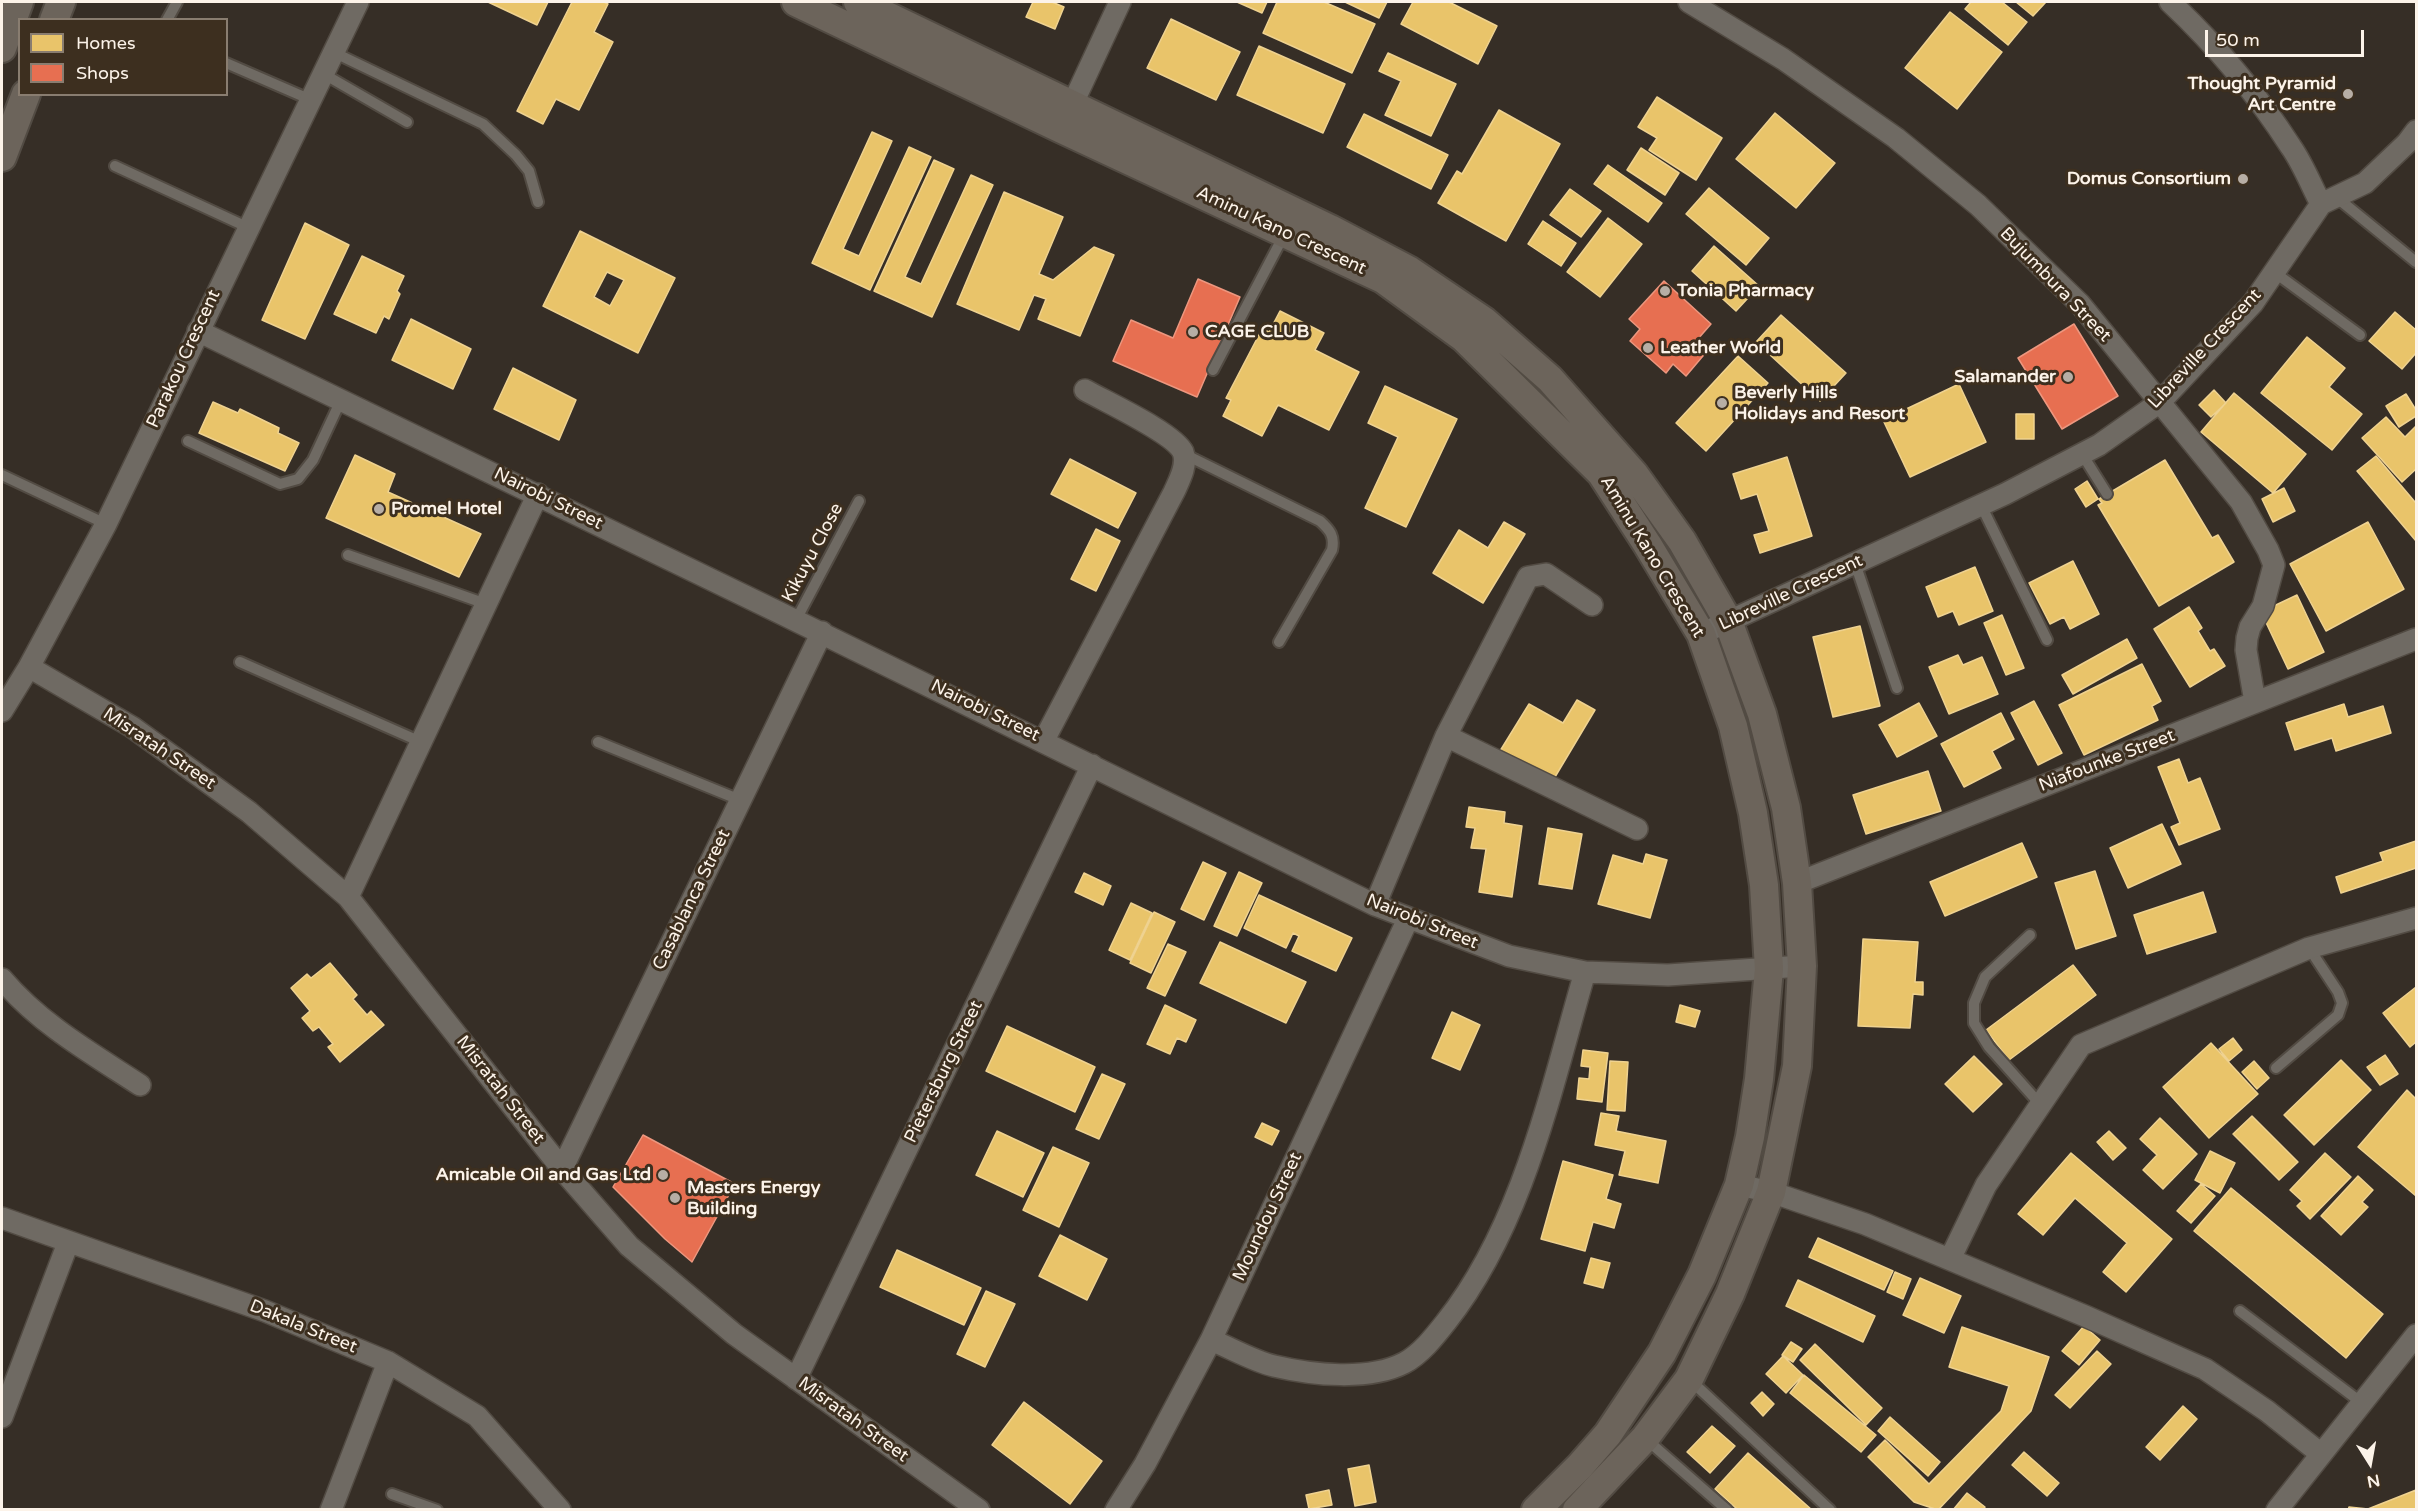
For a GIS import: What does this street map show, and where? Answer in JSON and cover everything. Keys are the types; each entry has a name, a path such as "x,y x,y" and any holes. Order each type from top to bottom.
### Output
{"street":[{"path":"2,48 19,2"},
{"path":"55,18 61,2"},
{"name":"Parakou Crescent","path":"2,711 29,667 106,524 247,227 358,2"},
{"name":"Aminu Kano Crescent","path":"796,2 1067,117 1286,232 1383,279 1464,338 1601,473 1701,634 1733,726 1753,813 1764,885 1769,969 1759,1079 1750,1137 1738,1185 1702,1275 1662,1353 1608,1434 1580,1466 1536,1509"},
{"path":"858,2 1067,117 1340,234 1410,271 1484,321 1550,379 1634,474 1682,541 1728,621 1762,714 1786,808 1797,882 1802,966 1797,1066 1771,1192 1730,1294 1689,1379 1646,1438 1577,1509"},
{"path":"1067,117 1120,2"},
{"name":"Bujumbura Street","path":"1689,2 1783,59 1896,138 1978,205 2080,304 2241,502 2274,565 2263,606 2250,627 2247,638 2246,650 2255,702"},
{"path":"2173,3 2253,93 2328,200 2365,183 2408,143 2416,130"},
{"path":"2,157 25,96"},
{"name":"Libreville Crescent","path":"1701,634 1981,505 2099,445 2160,402 2253,303 2328,200"},
{"name":"Nairobi Street","path":"198,331 1044,740 1408,920 1509,957 1585,972 1668,975 1802,966"},
{"path":"1044,740 1174,492 1183,470 1184,454 1174,439 1085,390"},
{"path":"348,897 538,494"},
{"path":"1376,905 1446,736 1528,577 1546,574 1592,606"},
{"name":"Casablanca Street","path":"562,1169 822,632"},
{"name":"Niafounke Street","path":"1797,882 2416,639"},
{"name":"Misratah Street","path":"29,667 132,727 240,805 348,897 562,1169 629,1246 734,1334 979,1509"},
{"path":"1446,736 1637,830"},
{"name":"Pietersburg Street","path":"796,1379 1092,765"},
{"path":"1950,1259 1986,1185 2039,1103 2081,1045 2309,948 2416,918"},
{"name":"Moundou Street","path":"1116,1509 1145,1464 1211,1340 1408,920"},
{"path":"1211,1340 1273,1366 1329,1374 1373,1373 1405,1363 1434,1338 1462,1302 1491,1251 1517,1192 1585,972"},
{"path":"2,979 38,1016 67,1038 140,1085"},
{"path":"1738,1185 1771,1192 1865,1224 2205,1370 2267,1411 2320,1454"},
{"name":"Dakala Street","path":"2,1218 265,1311 388,1362 477,1416 561,1509"},
{"path":"2,1416 68,1243"},
{"path":"2277,1509 2416,1335"},
{"path":"331,1509 388,1362"}],"lane":[{"path":"168,18 177,2"},
{"path":"333,52 483,124 516,155 529,171 537,202"},
{"path":"228,64 309,99"},
{"path":"322,73 407,122"},
{"path":"115,166 247,227"},
{"path":"2328,200 2416,262"},
{"path":"1213,370 1286,232"},
{"path":"2274,272 2360,335"},
{"path":"188,441 280,484 298,479 313,460 341,400"},
{"path":"1184,454 1320,521 1329,529 1334,540 1332,550 1279,642"},
{"path":"2082,454 2108,494"},
{"path":"2,475 106,524"},
{"name":"Kikuyu Close","path":"796,620 859,501"},
{"path":"1981,505 2047,640"},
{"path":"348,555 486,604"},
{"path":"1855,563 1898,688"},
{"path":"240,662 421,742"},
{"path":"598,742 740,800"},
{"path":"2030,935 1985,977 1974,1003 1974,1023 1989,1047 2039,1103"},
{"path":"2276,1068 2338,1015 2342,1003 2338,992 2309,948"},
{"path":"2240,1311 2362,1403"},
{"path":"1689,1379 1830,1509"},
{"path":"1646,1438 1727,1509"},
{"path":"392,1494 437,1509"}],"building: Homes":[{"path":"488,2 548,2 537,25"},
{"path":"572,2 608,4 594,32 613,42 579,110 556,99 543,124 517,111"},
{"path":"1033,2 1052,2 1064,7 1055,29 1026,17"},
{"path":"1237,2 1267,2 1262,13"},
{"path":"1277,2 1324,2 1375,24 1352,73 1263,33"},
{"path":"1345,2 1387,2 1379,18"},
{"path":"1413,2 1449,2 1497,26 1478,64 1401,24"},
{"path":"1971,2 2002,2 2027,22 2008,45 1965,9"},
{"path":"2016,2 2046,2 2033,16"},
{"path":"1950,12 2002,52 1957,109 1905,68"},
{"path":"1171,19 1240,52 1216,100 1147,68"},
{"path":"1259,46 1345,84 1323,133 1237,95"},
{"path":"1388,53 1456,84 1431,136 1385,115 1401,81 1379,71"},
{"path":"1657,97 1722,138 1696,180 1649,150 1657,138 1638,127"},
{"path":"1499,110 1560,144 1506,241 1438,203 1457,171 1462,174"},
{"path":"1775,113 1835,163 1796,208 1736,159"},
{"path":"1364,114 1448,155 1431,189 1347,147"},
{"path":"872,132 892,141 843,249 859,256 909,147 931,157 870,290 812,263"},
{"path":"1641,148 1679,173 1665,195 1627,170"},
{"path":"934,160 954,169 905,277 921,284 971,175 993,185 932,317 874,291"},
{"path":"1608,165 1662,203 1648,222 1594,184"},
{"path":"1709,188 1769,238 1746,265 1686,214"},
{"path":"1570,189 1601,211 1581,237 1550,215"},
{"path":"1004,192 1063,217 1039,274 1053,280 1094,247 1114,255 1080,336 1038,319 1046,299 1034,295 1019,330 957,304"},
{"path":"1608,218 1642,244 1600,297 1567,272"},
{"path":"1543,221 1576,243 1561,266 1528,244"},
{"path":"305,223 349,245 305,339 262,320"},
{"path":"580,231 675,278 638,353 543,306","holes":["607,272 624,280 610,306 594,297"]},
{"path":"1714,246 1759,286 1736,311 1692,271"},
{"path":"362,256 404,276 397,291 400,294 389,319 384,316 376,333 334,314"},
{"path":"1280,311 1324,333 1315,350 1359,372 1329,430 1278,405 1262,436 1223,416 1231,400 1226,398 1262,329 1269,332"},
{"path":"2395,312 2416,330 2416,353 2402,369 2369,341"},
{"path":"1781,315 1846,373 1820,401 1756,342"},
{"path":"411,319 471,349 453,389 392,360"},
{"path":"2307,337 2345,368 2329,387 2362,414 2332,450 2261,393"},
{"name":"Beverly Hills Holidays and Resort","path":"1738,356 1768,383 1706,451 1676,423"},
{"path":"513,368 576,400 559,440 494,409"},
{"path":"1959,384 1986,442 1910,477 1883,420"},
{"path":"1385,386 1457,419 1406,527 1365,508 1398,437 1368,423"},
{"path":"2214,390 2226,403 2211,417 2199,405"},
{"path":"2234,393 2306,454 2273,493 2201,432"},
{"path":"2406,394 2416,410 2416,416 2399,427 2386,406"},
{"path":"213,402 238,413 240,409 279,428 278,433 299,443 285,471 199,433"},
{"path":"2016,414 2034,414 2034,439 2016,439"},
{"path":"2386,417 2405,437 2416,426 2416,469 2402,482 2362,438"},
{"name":"Promel Hotel","path":"355,455 395,474 388,492 481,534 459,577 326,518"},
{"path":"2376,456 2416,501 2416,541 2357,471"},
{"path":"1787,457 1812,536 1760,553 1754,535 1769,531 1757,494 1741,499 1733,474"},
{"path":"1070,459 1136,493 1118,528 1051,494"},
{"path":"2165,460 2212,538 2218,535 2234,562 2159,606 2098,505 2102,503 2099,499"},
{"path":"2087,481 2098,499 2086,507 2075,489"},
{"path":"2284,488 2295,511 2273,522 2262,499"},
{"path":"1504,522 1525,534 1483,603 1433,573 1459,530 1488,548"},
{"path":"2368,522 2404,589 2326,631 2290,564"},
{"path":"1096,529 1120,541 1096,591 1071,579"},
{"path":"2073,561 2099,614 2070,629 2064,617 2050,624 2029,583"},
{"path":"1975,567 1993,611 1959,625 1953,611 1938,617 1926,587"},
{"path":"2297,595 2324,652 2288,669 2261,612"},
{"path":"2189,607 2202,628 2198,631 2210,651 2214,649 2225,666 2190,687 2154,629"},
{"path":"2002,615 2024,668 2006,675 1984,623"},
{"path":"1860,626 1880,706 1833,717 1813,637"},
{"path":"2127,639 2137,658 2073,694 2062,675"},
{"path":"1958,655 1963,665 1982,657 1998,694 1949,714 1929,667"},
{"path":"2142,664 2161,701 2152,706 2158,720 2084,755 2059,705"},
{"path":"1577,700 1595,710 1552,782 1500,751 1529,704 1563,723"},
{"path":"2034,701 2062,753 2038,765 2011,713"},
{"path":"1919,703 1937,736 1897,757 1879,725"},
{"path":"2344,704 2348,717 2383,706 2391,733 2336,751 2332,738 2295,750 2286,723"},
{"path":"2001,713 2014,739 1992,751 2001,768 1964,787 1941,744"},
{"path":"2179,759 2188,783 2200,778 2220,829 2179,845 2171,827 2180,823 2158,767"},
{"path":"1928,771 1941,811 1866,834 1853,795"},
{"path":"1469,807 1505,812 1504,823 1522,826 1512,897 1479,892 1486,849 1471,848 1475,828 1466,827"},
{"path":"2162,824 2181,864 2128,888 2110,848"},
{"path":"1548,828 1582,834 1572,889 1539,884"},
{"path":"2416,841 2416,868 2341,893 2336,877 2383,861 2380,853"},
{"path":"2022,843 2037,877 1945,916 1930,882"},
{"path":"1646,854 1667,860 1650,918 1598,904 1613,855 1643,864"},
{"path":"1203,862 1226,873 1204,920 1181,909"},
{"path":"2095,871 2116,936 2076,949 2055,883"},
{"path":"1239,872 1262,883 1237,936 1214,926"},
{"path":"1084,873 1111,886 1103,905 1075,892"},
{"path":"2203,892 2216,932 2147,954 2134,915"},
{"path":"1259,895 1352,938 1336,971 1292,951 1299,936 1293,933 1286,948 1244,928"},
{"path":"1131,903 1152,913 1130,960 1109,950"},
{"path":"1154,912 1175,922 1151,973 1130,963"},
{"path":"1863,939 1918,942 1915,982 1923,982 1923,995 1913,994 1910,1028 1858,1026"},
{"path":"1220,942 1306,982 1286,1023 1200,983"},
{"path":"1168,944 1186,952 1165,996 1147,988"},
{"path":"330,963 357,995 353,999 367,1015 371,1011 384,1025 340,1062 328,1047 333,1044 319,1027 313,1031 302,1018 310,1011 291,988 307,974 311,978"},
{"path":"2073,965 2096,995 2009,1060 1986,1030"},
{"path":"2416,987 2416,1042 2410,1047 2383,1013"},
{"path":"1165,1005 1196,1020 1186,1042 1177,1038 1170,1054 1147,1044"},
{"path":"1680,1005 1700,1011 1695,1027 1676,1022"},
{"path":"1452,1012 1480,1025 1460,1070 1432,1058"},
{"path":"1007,1026 1095,1067 1075,1112 986,1071"},
{"path":"2233,1038 2242,1050 2229,1061 2219,1049"},
{"path":"2211,1043 2258,1094 2209,1138 2163,1087"},
{"path":"1583,1050 1608,1053 1602,1102 1577,1099 1579,1078 1589,1079 1590,1067 1581,1066"},
{"path":"2385,1055 2398,1074 2380,1085 2367,1067"},
{"path":"1974,1056 2002,1084 1973,1112 1945,1084"},
{"path":"2341,1060 2371,1090 2314,1145 2284,1115"},
{"path":"1610,1061 1628,1062 1625,1111 1607,1110"},
{"path":"2254,1061 2269,1078 2257,1089 2242,1072"},
{"path":"1102,1074 1125,1084 1099,1139 1076,1129"},
{"path":"2407,1090 2416,1099 2416,1196 2358,1147"},
{"path":"1601,1113 1619,1116 1616,1131 1666,1141 1658,1183 1619,1175 1625,1151 1595,1145"},
{"path":"2252,1116 2298,1162 2279,1180 2233,1134"},
{"path":"2160,1118 2197,1154 2163,1189 2143,1170 2157,1155 2140,1139"},
{"path":"1262,1123 1279,1131 1272,1145 1255,1137"},
{"path":"997,1131 1044,1153 1023,1197 976,1175"},
{"path":"2109,1131 2126,1148 2113,1160 2097,1142"},
{"path":"1053,1147 1089,1163 1059,1227 1023,1210"},
{"path":"2210,1151 2235,1163 2220,1193 2195,1180"},
{"path":"2071,1153 2172,1239 2126,1292 2103,1272 2127,1243 2075,1198 2043,1235 2018,1214"},
{"path":"2325,1153 2351,1177 2310,1219 2297,1206 2302,1201 2290,1190"},
{"path":"1563,1161 1613,1175 1606,1199 1621,1204 1614,1228 1593,1222 1585,1251 1541,1239"},
{"path":"2358,1176 2373,1190 2362,1202 2368,1207 2341,1235 2321,1216"},
{"path":"2201,1184 2215,1196 2191,1223 2177,1211"},
{"path":"2231,1188 2383,1314 2346,1358 2194,1231"},
{"path":"1060,1235 1107,1259 1087,1300 1039,1276"},
{"path":"1818,1238 1893,1271 1884,1290 1809,1257"},
{"path":"897,1250 981,1288 964,1325 880,1287"},
{"path":"1591,1258 1610,1263 1603,1288 1584,1283"},
{"path":"1895,1272 1911,1279 1903,1299 1887,1292"},
{"path":"1920,1278 1961,1296 1944,1333 1903,1315"},
{"path":"1798,1280 1875,1316 1863,1342 1786,1306"},
{"path":"986,1291 1015,1304 985,1367 957,1354"},
{"path":"2084,1326 2100,1340 2079,1365 2062,1351"},
{"path":"1962,1327 2049,1357 2031,1411 1938,1510 1914,1502 1868,1457 1885,1440 1929,1484 2001,1411 2009,1386 1949,1367"},
{"path":"1791,1342 1802,1349 1793,1362 1782,1355"},
{"path":"1815,1344 1882,1408 1866,1425 1800,1360"},
{"path":"2097,1351 2111,1364 2070,1408 2055,1395"},
{"path":"1783,1356 1803,1375 1786,1393 1766,1374"},
{"path":"1804,1375 1876,1435 1861,1452 1790,1393"},
{"path":"1762,1392 1774,1404 1763,1416 1751,1403"},
{"path":"1024,1402 1102,1461 1070,1504 992,1445"},
{"path":"2183,1406 2197,1419 2160,1460 2146,1447"},
{"path":"1890,1417 1940,1462 1928,1476 1878,1431"},
{"path":"1712,1426 1735,1446 1710,1473 1687,1452"},
{"path":"2024,1452 2059,1483 2047,1496 2012,1465"},
{"path":"1748,1453 1812,1510 1738,1510 1715,1489"},
{"path":"1369,1465 1376,1502 1355,1506 1348,1469"},
{"path":"1329,1490 1332,1505 1309,1509 1306,1495"},
{"path":"2416,1490 2416,1510 2348,1510 2349,1507 2368,1509"},
{"path":"1967,1493 1985,1507 1983,1510 1953,1510"}],"building: Shops":[{"path":"1198,279 1240,297 1197,397 1113,361 1131,320 1173,338"},
{"path":"1664,281 1711,324 1697,340 1708,350 1686,376 1673,364 1666,373 1630,341 1640,329 1629,319"},
{"name":"Salamander","path":"2074,324 2118,396 2062,429 2018,358"},
{"name":"Masters Energy Building","path":"643,1135 735,1184 692,1262 665,1239 613,1187"}],"place":[{"name":"Thought Pyramid Art Centre","path":"2348,94"},
{"name":"Domus Consortium","path":"2243,179"},
{"name":"Tonia Pharmacy","path":"1665,291"},
{"name":"CAGE CLUB","path":"1193,332"},
{"name":"Leather World","path":"1648,348"},
{"name":"Salamander","path":"2068,377"},
{"name":"Beverly Hills Holidays and Resort","path":"1722,403"},
{"name":"Promel Hotel","path":"379,509"},
{"name":"Amicable Oil and Gas Ltd","path":"663,1175"},
{"name":"Masters Energy Building","path":"675,1198"}]}
